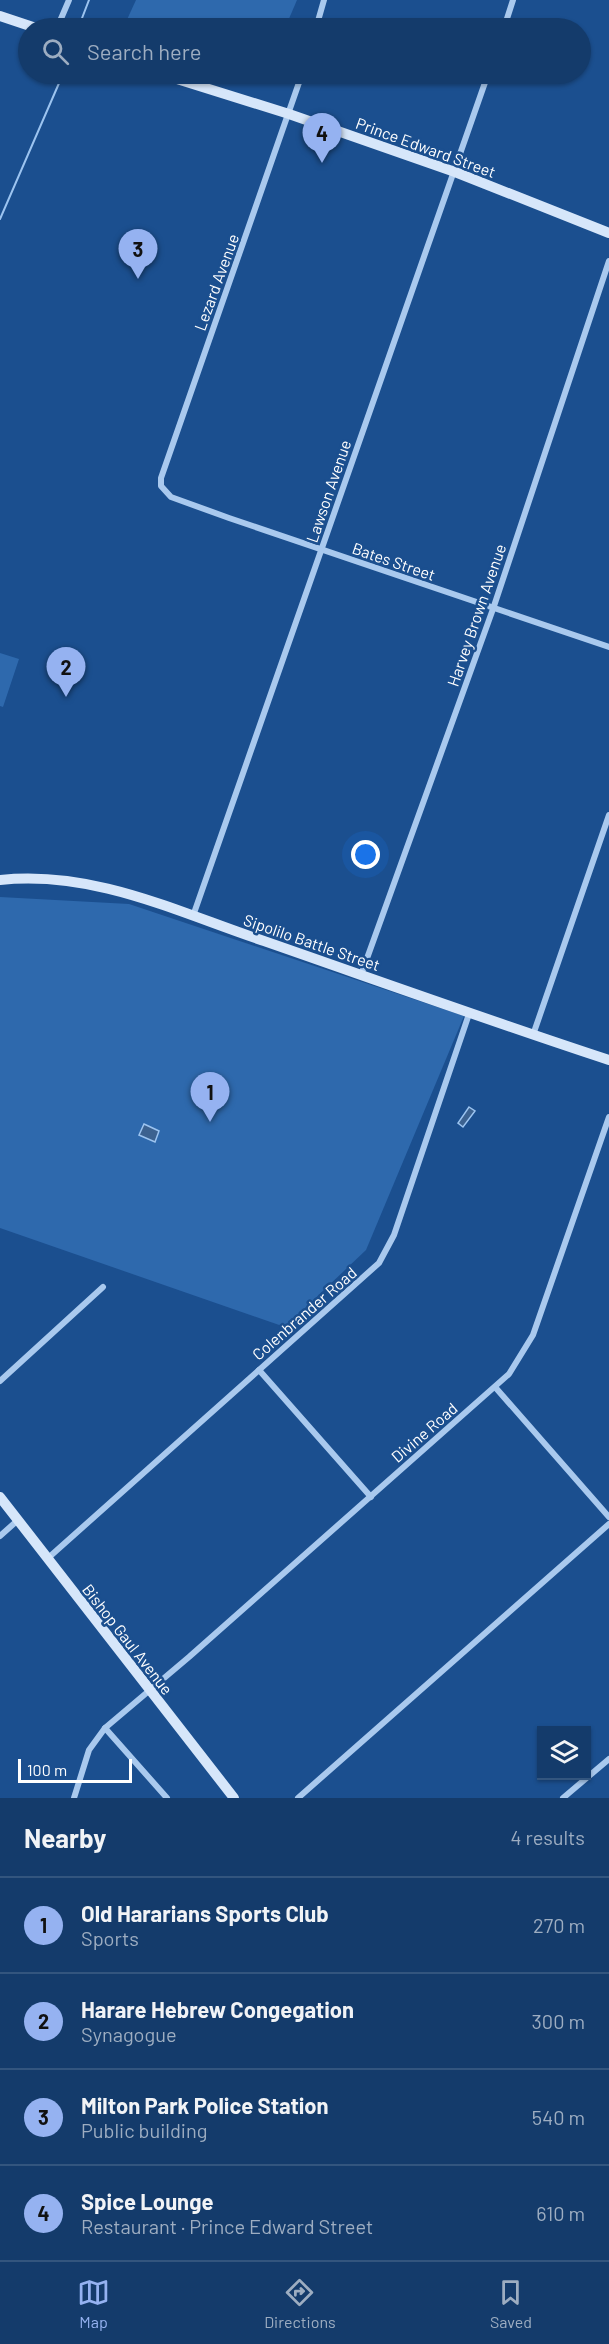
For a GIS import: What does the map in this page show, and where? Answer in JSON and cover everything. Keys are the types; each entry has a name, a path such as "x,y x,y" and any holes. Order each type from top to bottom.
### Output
{"main road":[{"path":"0,16 18,22"},
{"name":"Prince Edward Street","path":"193,84 289,114 455,172 609,233"},
{"name":"Sipolilo Battle Street","path":"0,880 71,880 131,893 469,1014 609,1060"},
{"name":"Bishop Gaul Avenue","path":"0,1497 149,1692 234,1798"}],"street":[{"path":"61,18 69,0"},
{"path":"319,18 324,0"},
{"path":"507,18 513,0"},
{"name":"Lezard Avenue","path":"171,497 161,486 161,478 299,84"},
{"name":"Lawson Avenue","path":"193,916 485,84"},
{"name":"Harvey Brown Avenue","path":"362,975 493,609 609,261"},
{"name":"Bates Street","path":"171,497 609,647"},
{"path":"533,1035 609,815"},
{"path":"601,838 609,840"},
{"name":"Colenbrander Road","path":"47,1559 365,1278 388,1250 469,1014"},
{"name":"Divine Road","path":"74,1798 89,1750 105,1728 149,1692 495,1387 519,1360 533,1335 609,1117"},
{"path":"0,1382 103,1287"},
{"path":"259,1370 371,1497"},
{"path":"495,1387 609,1517"},
{"path":"0,1536 18,1520"},
{"path":"298,1798 609,1524"},
{"path":"105,1728 167,1798"},
{"path":"563,1798 609,1759"}],"shaded area":[{"path":"136,0 297,0 289,18 128,18"},
{"path":"0,653 19,659 3,707 0,706"},
{"path":"0,897 129,904 464,1016 366,1250 285,1327 0,1228"},
{"path":"469,1107 475,1111 463,1127 458,1123"},
{"path":"144,1124 159,1131 155,1142 139,1135"}],"waterway":[{"path":"82,18 89,0"},
{"path":"0,219 59,84"}],"place":[{"name":"Spice Lounge","path":"322,163"},
{"name":"Milton Park Police Station","path":"138,279"},
{"name":"Harare Hebrew Congegation","path":"66,697"},
{"name":"Old Hararians Sports Club","path":"210,1122"}]}
